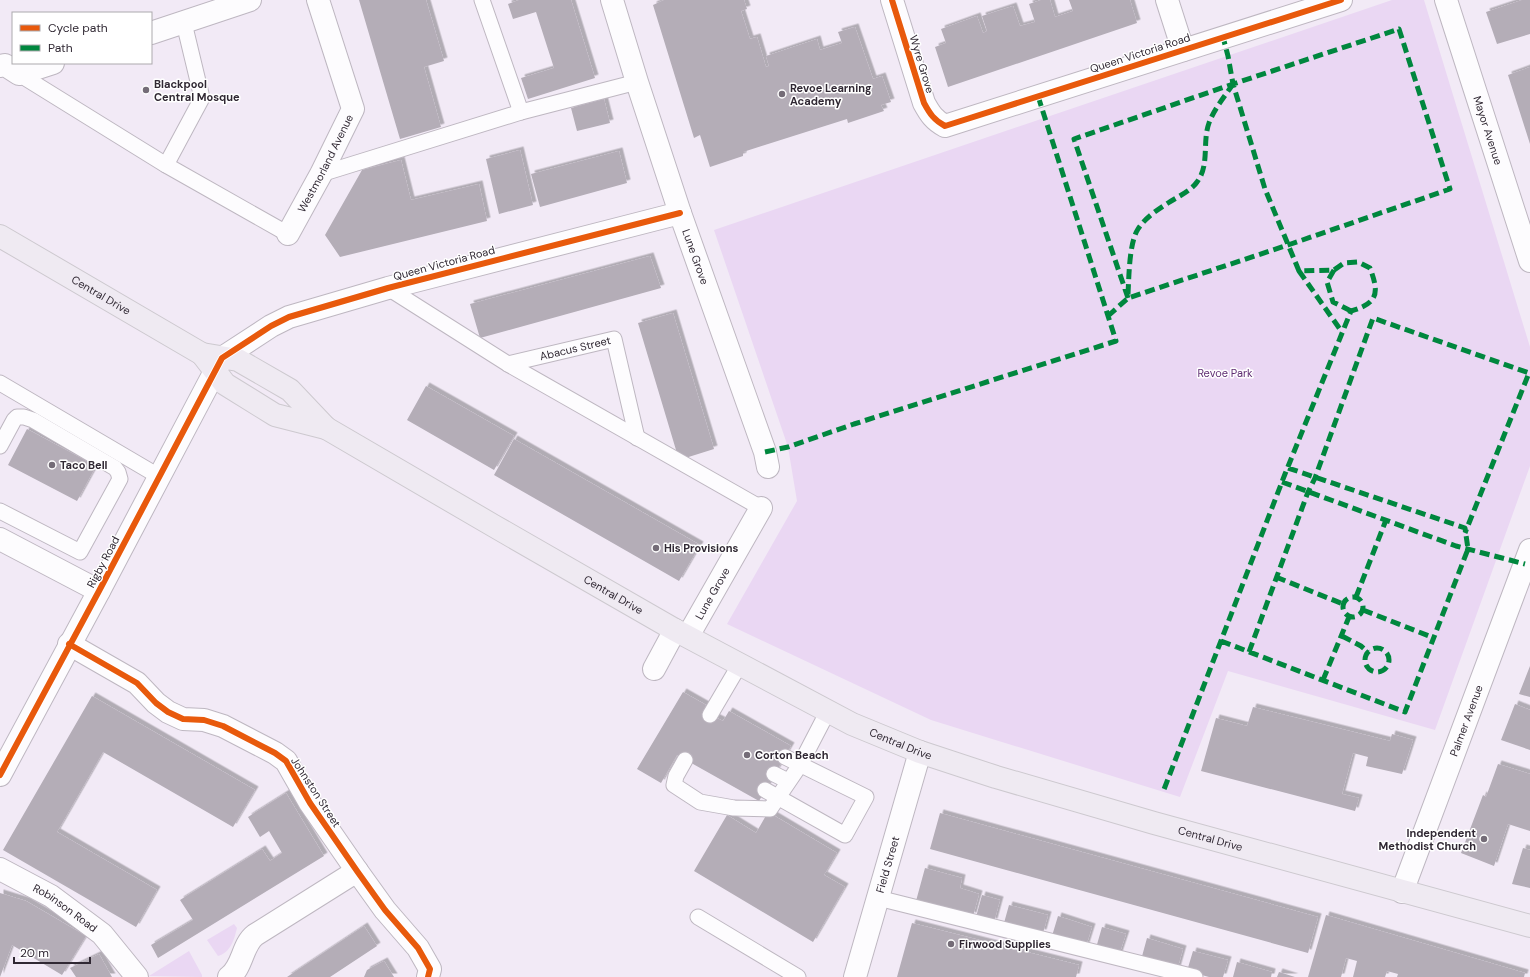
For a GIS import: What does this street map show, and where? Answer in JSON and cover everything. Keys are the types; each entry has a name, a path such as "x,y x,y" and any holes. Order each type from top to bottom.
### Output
{"main road":[{"name":"Central Drive","path":"0,236 213,361 238,360 290,390 326,428"},
{"name":"Central Drive","path":"213,361 224,384 275,415 326,428 500,530 682,633 852,724 920,752 996,776 1154,823 1530,926"}],"street":[{"path":"152,33 250,0"},
{"name":"Westmorland Avenue","path":"288,234 322,174 353,110 318,0"},
{"name":"Lune Grove","path":"612,0 680,213 765,452 768,467"},
{"name":"Wyre Grove","path":"892,0 924,103 930,116 945,126"},
{"path":"1167,0 1183,50"},
{"name":"Queen Victoria Road","path":"945,126 1341,0"},
{"name":"Mayor Avenue","path":"1446,0 1530,261"},
{"path":"9,70 47,64"},
{"name":"Queen Victoria Road","path":"213,361 271,326 289,317 388,288 680,213"},
{"name":"Rigby Road","path":"0,775 160,477 213,361"},
{"name":"Lune Grove","path":"654,669 682,633 760,508"},
{"path":"7,543 99,591"},
{"name":"Palmer Avenue","path":"1402,892 1530,550"},
{"name":"Johnston Street","path":"69,644 136,683 156,703 168,712 183,719 204,720 223,726 275,753 289,766 310,803 385,910 418,948 430,969 428,977"},
{"name":"Field Street","path":"855,977 920,752"},
{"name":"Robinson Road","path":"0,868 50,896 102,934 137,977"},
{"path":"229,977 234,973 252,937 357,871"}],"lane":[{"path":"482,0 521,112"},
{"path":"166,165 202,98 184,23"},
{"path":"9,70 166,165 288,234"},
{"path":"322,174 521,112 637,82"},
{"path":"388,288 508,364 760,508"},
{"name":"Abacus Street","path":"508,364 614,339 637,438"},
{"path":"0,383 160,477"},
{"path":"0,446 14,420 17,417 24,417 33,420 115,468 120,479 80,552 0,511"},
{"path":"7,543 26,525"},
{"path":"710,715 740,664"},
{"path":"771,793 788,781 800,765 828,711"},
{"path":"771,793 845,835 866,797 784,757"},
{"path":"685,760 676,776 674,785 700,802 734,808 770,808 771,793"},
{"path":"774,774 788,781"},
{"path":"878,898 1196,977"},
{"path":"698,917 798,977"}],"green space":[{"name":"Revoe Park","path":"1392,0 1424,0 1530,347 1530,466 1435,730 1228,671 1180,797 931,720 727,624 797,501 788,447 714,230"},
{"path":"234,924 237,928 235,937 229,949 218,956 207,940"},
{"path":"189,951 202,977 149,976"}],"building":[{"path":"359,0 426,0 444,61 424,67 441,127 400,139"},
{"path":"519,0 571,0 595,78 528,99 521,78 554,68 536,12 513,19 508,4"},
{"path":"664,0 744,0 747,9 741,11 750,39 757,37 766,67 769,66 766,56 817,39 820,50 842,43 838,32 855,27 873,79 882,76 891,102 881,105 884,111 848,123 847,119 743,152 743,156 710,167 700,135 694,138 653,5"},
{"path":"1041,0 1050,0 1055,17 1073,11 1069,0 1130,0 1137,23 948,87 935,47 946,43 941,29 977,16 983,33 987,31 982,16 1013,6 1020,26 1035,22 1029,4"},
{"path":"1522,0 1530,0 1530,34 1497,44 1486,12"},
{"path":"1530,67 1530,144 1508,75"},
{"path":"604,99 610,123 577,131 571,108"},
{"path":"520,150 533,205 499,214 486,159"},
{"path":"619,151 627,183 540,207 531,174"},
{"path":"401,160 411,200 479,184 487,221 340,257 325,235 362,170"},
{"path":"650,256 661,288 480,338 470,304"},
{"path":"673,313 714,449 679,460 638,323"},
{"path":"426,386 514,436 494,470 407,420"},
{"name":"Taco Bell","path":"27,429 96,466 77,501 8,465"},
{"path":"514,439 700,545 679,581 494,475"},
{"path":"1530,666 1530,697 1519,694"},
{"path":"683,692 706,705 703,711 723,721 729,711 791,746 759,801 677,755 661,783 637,769"},
{"path":"92,696 255,790 233,827 103,752 57,832 157,890 136,927 3,850"},
{"path":"1515,704 1530,710 1530,750 1501,740"},
{"path":"1253,707 1390,741 1392,734 1413,740 1402,774 1366,766 1368,757 1353,753 1342,794 1359,798 1355,811 1201,771 1216,718 1247,726"},
{"path":"1498,764 1530,774 1530,831 1508,824 1494,866 1461,853 1483,795 1486,797"},
{"path":"286,793 324,856 158,958 151,945 193,920 180,900 262,849 270,861 282,853 269,831 260,837 248,817"},
{"path":"768,812 837,853 824,875 845,887 813,942 694,871 727,815 756,833"},
{"path":"940,813 1318,917 1308,953 930,849"},
{"path":"1523,848 1530,850 1530,888 1512,884"},
{"path":"925,868 962,878 960,888 979,894 973,916 916,901"},
{"path":"0,893 26,901 86,936 62,975 12,945 0,977"},
{"path":"982,895 1000,900 994,922 976,917"},
{"path":"1009,905 1048,915 1043,933 1004,923"},
{"path":"1326,915 1525,973 1524,977 1397,977 1398,974 1387,971 1385,977 1353,977 1357,961 1346,958 1341,977 1308,977"},
{"path":"1058,916 1092,927 1086,946 1052,936"},
{"name":"Firwood Supplies","path":"912,923 1079,965 1076,977 897,977"},
{"path":"364,926 377,946 330,977 287,977"},
{"path":"1102,927 1126,934 1119,955 1096,948"},
{"path":"1147,938 1183,949 1177,970 1141,960"},
{"path":"1193,951 1228,960 1223,977 1209,977 1187,971"},
{"path":"99,954 112,977 76,977 70,968"},
{"path":"384,961 394,977 364,977 367,970"},
{"path":"1237,962 1272,972 1271,977 1233,977"},
{"path":"1279,972 1295,977 1277,977"}],"marked path":[{"path":"1108,316 1128,298 1450,189 1399,29 1233,84 1223,37"},
{"path":"1128,294 1131,251 1135,235 1144,221 1152,214 1188,191 1197,182 1201,175 1205,161 1206,138 1209,123 1233,84"},
{"path":"1128,298 1074,139 1233,84 1265,189 1299,271 1334,270 1344,263 1358,262 1370,268 1375,284 1374,296 1372,300 1360,308 1351,311 1285,474 1163,792"},
{"path":"765,452 788,447 854,424 1116,341 1038,96"},
{"path":"1334,270 1327,282 1333,302 1351,311"},
{"path":"1299,271 1342,332"},
{"path":"1249,652 1308,492 1315,478 1373,318 1529,373 1465,533"},
{"path":"1221,641 1405,712 1468,549 1465,528 1288,468"},
{"path":"1282,482 1456,546 1525,564"},
{"path":"1356,597 1386,520"},
{"path":"1276,577 1343,604"},
{"path":"1349,597 1357,597 1363,603 1363,607 1363,611 1357,617 1349,617 1343,611 1343,603 1349,597"},
{"path":"1363,610 1434,638"},
{"path":"1323,680 1349,617"},
{"path":"1342,636 1361,646 1368,652"},
{"path":"1377,648 1382,649 1388,655 1389,660 1388,665 1382,671 1377,672 1372,671 1366,665 1365,660 1366,655 1372,649 1377,648"}],"cycle path":[{"path":"892,0 924,103 933,116 945,126 1341,0"},
{"path":"0,775 222,358 271,326 289,317 388,288 680,213"},
{"path":"69,644 137,683 156,703 168,712 183,719 204,720 223,726 275,753 286,761 310,803 357,871 385,910 418,948 430,969 428,977"}],"place":[{"name":"Blackpool Central Mosque","path":"146,90"},
{"name":"Revoe Learning Academy","path":"782,94"},
{"name":"Taco Bell","path":"52,465"},
{"name":"His Provisions","path":"656,548"},
{"name":"Corton Beach","path":"747,755"},
{"name":"Independent Methodist Church","path":"1484,839"},
{"name":"Firwood Supplies","path":"951,944"}]}
